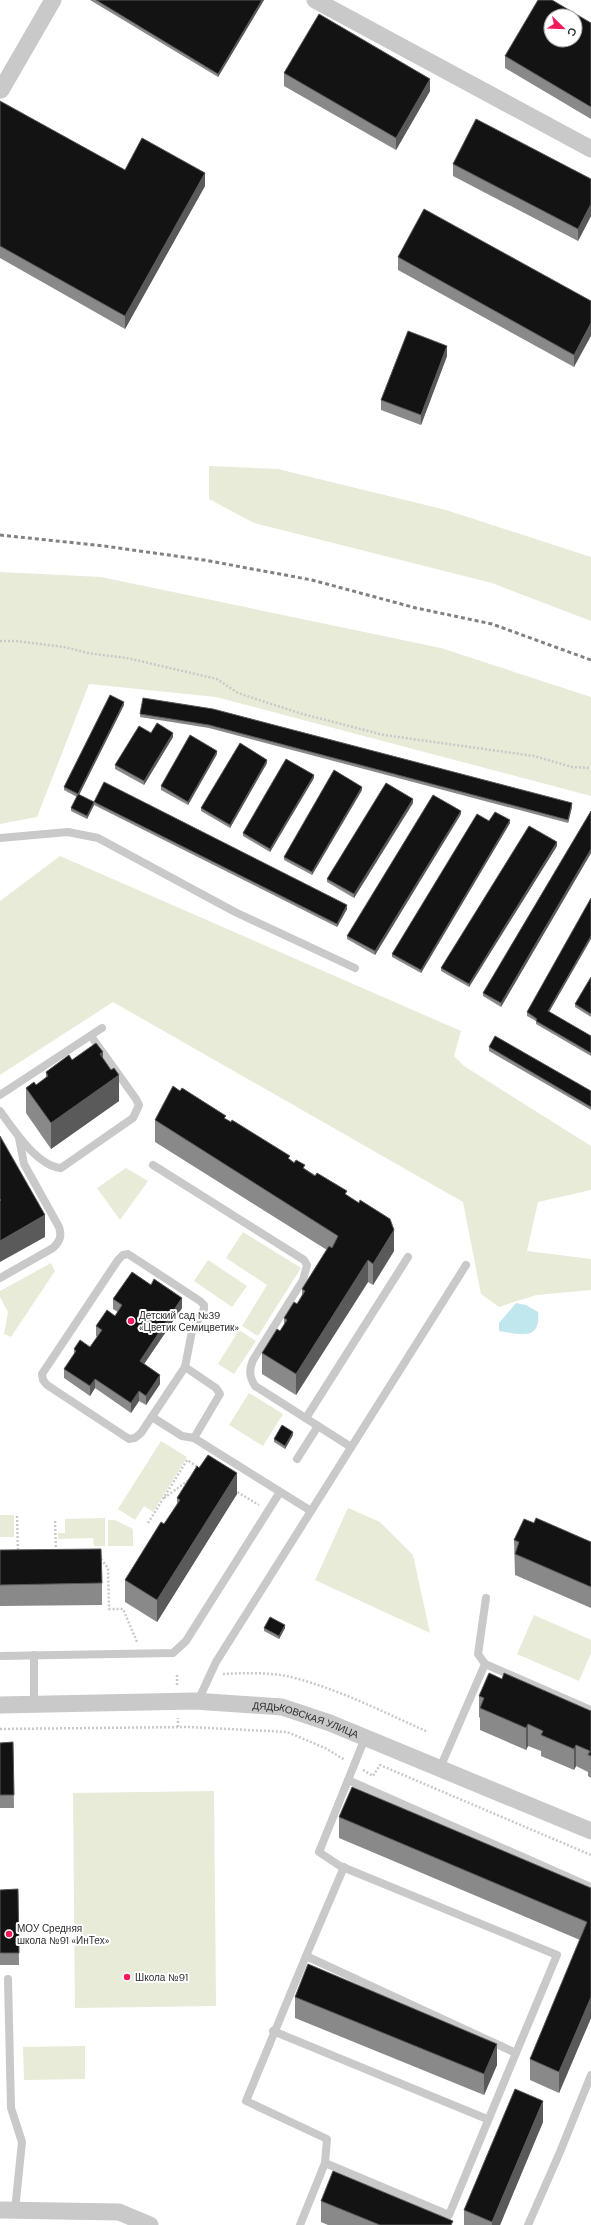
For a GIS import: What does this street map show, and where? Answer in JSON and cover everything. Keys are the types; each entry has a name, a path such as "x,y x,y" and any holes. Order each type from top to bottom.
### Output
{"street":[{"path":"1,90 53,0"},
{"path":"315,0 591,149"},
{"name":"ДЯДЬКОВСКАЯ УЛИЦА","path":"0,1705 198,1701 282,1707 440,1768 591,1831"},
{"path":"7,2210 119,2212 150,2225"}],"lane":[{"path":"0,838 68,832 98,838 235,912 355,968"},
{"path":"0,1095 102,1028"},
{"path":"0,1111 19,1138 48,1164 61,1168 133,1118 138,1105 136,1099 91,1036"},
{"path":"0,1278 53,1248 59,1243 62,1234 24,1164 19,1138"},
{"path":"153,1164 304,1260 307,1265 303,1280 253,1360 250,1370 250,1378 254,1386 351,1447"},
{"path":"128,1254 134,1256 204,1305 204,1309 192,1331 185,1367 152,1417 135,1438 128,1439 47,1385 43,1380 42,1374 123,1255 128,1254"},
{"path":"306,1418 408,1257"},
{"path":"198,1701 216,1662 466,1265"},
{"path":"185,1367 216,1388 220,1394 194,1438"},
{"path":"152,1417 182,1436 194,1438 311,1512"},
{"path":"297,1459 318,1426"},
{"path":"0,1656 173,1653 180,1648 280,1492"},
{"path":"486,1598 478,1654 485,1664 591,1710"},
{"path":"34,1655 34,1704"},
{"path":"440,1768 485,1664"},
{"path":"325,2163 449,2215 487,2119 557,1955 344,1868 319,1852 365,1738"},
{"path":"348,1780 591,1887"},
{"path":"300,2225 325,2163 327,2139 246,2101 273,2031 344,1868"},
{"path":"306,1956 516,2053"},
{"path":"7,2210 22,2142 11,2108 8,1979"},
{"path":"273,2031 487,2119"},
{"path":"528,2225 560,2152 591,2075"}],"path":[{"path":"0,641 15,641 64,647 88,653 128,658 217,679 238,693 299,713 384,735 534,756 572,767 591,768"},
{"path":"148,1523 187,1460 203,1470 197,1474"},
{"path":"163,1498 192,1478"},
{"path":"232,1488 268,1511"},
{"path":"17,1516 18,1554"},
{"path":"55,1521 56,1553 63,1553"},
{"path":"12,1554 25,1554"},
{"path":"99,1558 108,1568 109,1610 123,1609 142,1654"},
{"path":"219,1674 255,1673 290,1677 337,1692 428,1732"},
{"path":"177,1675 178,1690"},
{"path":"0,1729 183,1727 287,1732 325,1748 373,1776 380,1765 591,1855"}],"green space":[{"path":"209,466 278,469 446,510 591,557 591,621 492,583 254,523 209,499"},
{"path":"0,572 101,577 441,648 591,697 591,796 216,697 89,684 37,817 0,824"},
{"path":"60,856 461,1031 454,1056 464,1066 591,1146 591,1190 538,1202 527,1251 591,1259 591,1290 536,1295 499,1307 481,1294 463,1202 113,1002 0,1075 0,901"},
{"path":"126,1168 148,1181 120,1220 97,1188"},
{"path":"243,1232 301,1268 258,1336 242,1326 267,1285 226,1258"},
{"path":"208,1260 247,1286 232,1307 194,1281"},
{"path":"51,1263 55,1271 11,1337 4,1334 8,1312 0,1297 0,1291"},
{"path":"239,1330 256,1341 234,1374 218,1364"},
{"path":"249,1393 283,1414 263,1446 229,1425"},
{"path":"161,1441 187,1457 153,1512 144,1506 135,1520 118,1509"},
{"path":"348,1508 380,1522 413,1555 430,1633 315,1580"},
{"path":"0,1515 14,1515 14,1537 0,1537"},
{"path":"105,1518 105,1546 94,1546 93,1538 58,1539 58,1533 65,1533 65,1519"},
{"path":"108,1520 115,1520 133,1529 133,1546 108,1546"},
{"path":"534,1615 591,1640 591,1653 579,1681 517,1654"},
{"path":"214,1791 216,2006 75,2008 73,1793"},
{"path":"85,2046 85,2079 24,2080 23,2047"}],"water":[{"path":"516,1303 526,1305 538,1312 538,1322 533,1332 528,1334 514,1334 499,1331 499,1323"}],"building":[{"path":"96,0 262,0 218,74"},
{"path":"538,0 552,0 566,8 543,8 543,48 583,48 583,18 591,23 591,107 505,56"},
{"path":"319,14 430,79 396,138 284,73"},
{"path":"0,101 125,170 142,138 205,173 125,316 0,246"},
{"path":"476,119 591,179 591,204 578,229 453,164"},
{"path":"424,209 591,301 591,323 574,355 398,257"},
{"path":"408,331 447,346 421,415 381,400"},
{"path":"110,695 124,702 78,794 64,787"},
{"path":"143,698 213,709 572,803 568,820 209,725 140,714"},
{"path":"157,723 173,733 144,781 115,765 139,726 151,733"},
{"path":"190,735 217,751 188,802 161,786"},
{"path":"240,743 267,760 230,825 201,808"},
{"path":"286,759 314,775 270,849 243,833"},
{"path":"334,770 362,787 312,872 284,857"},
{"path":"104,782 347,905 337,924 94,802"},
{"path":"386,783 413,799 354,894 327,879"},
{"path":"78,794 94,802 87,816 71,808"},
{"path":"433,795 461,811 375,951 347,936"},
{"path":"591,811 591,849 501,1003 483,993"},
{"path":"495,812 510,820 421,970 392,954 477,814 489,821"},
{"path":"529,826 557,842 469,984 441,968"},
{"path":"591,898 591,936 548,1011 591,1036 591,1053 536,1021 537,1019 527,1012"},
{"path":"591,977 591,1014 575,1004"},
{"path":"495,1036 591,1091 591,1107 489,1047"},
{"path":"96,1043 103,1052 100,1054 111,1070 114,1068 119,1075 51,1123 26,1088 34,1082 36,1085 48,1076 46,1072 69,1055 72,1060"},
{"path":"173,1086 180,1091 182,1088 226,1116 224,1118 231,1122 232,1120 290,1156 288,1158 294,1163 296,1160 305,1165 303,1168 315,1176 317,1173 347,1191 345,1194 359,1203 360,1200 390,1219 394,1230 373,1264 368,1260 296,1374 262,1353 277,1329 280,1331 287,1320 284,1318 294,1302 297,1304 305,1291 302,1289 329,1246 332,1248 338,1236 155,1120"},
{"path":"0,1136 45,1215 0,1241 1,1200"},
{"path":"132,1272 151,1285 154,1279 182,1298 140,1361 160,1375 146,1396 139,1391 131,1403 95,1379 90,1386 64,1369 76,1351 74,1349 80,1340 90,1347 102,1330 96,1326 107,1310 115,1316 122,1305 113,1299"},
{"path":"282,1425 293,1432 285,1446 274,1439"},
{"path":"208,1455 237,1473 157,1600 125,1580 161,1522 164,1524 180,1500 177,1498 197,1466 199,1468"},
{"path":"536,1518 591,1542 591,1587 515,1554 519,1542 514,1540 524,1519 534,1523"},
{"path":"101,1549 102,1583 0,1585 0,1550"},
{"path":"270,1617 285,1625 279,1636 264,1628"},
{"path":"489,1673 502,1679 504,1673 591,1711 591,1756 588,1755 590,1751 576,1745 574,1749 541,1735 543,1731 528,1724 526,1728 480,1708 484,1698 479,1696"},
{"path":"13,1742 14,1795 0,1795 0,1743"},
{"path":"352,1787 591,1888 591,1997 559,2072 530,2059 587,1922 339,1817"},
{"name":"МОУ Средняя школа №91 «ИнТех»","path":"18,1889 19,1953 0,1953 0,1890"},
{"path":"308,1964 497,2044 484,2074 295,1997"},
{"path":"515,2089 543,2101 492,2222 464,2210"},
{"path":"333,2171 453,2221 451,2225 380,2225 321,2201"}],"railway":[{"path":"0,535 104,546 204,560 312,580 416,608 492,624 591,660"}],"place":[{"name":"Детский сад №39 «Цветик Семицветик»","path":"131,1321"},
{"name":"МОУ Средняя школа №91 «ИнТех»","path":"9,1934"},
{"name":"Школа №91","path":"127,1977"}]}
